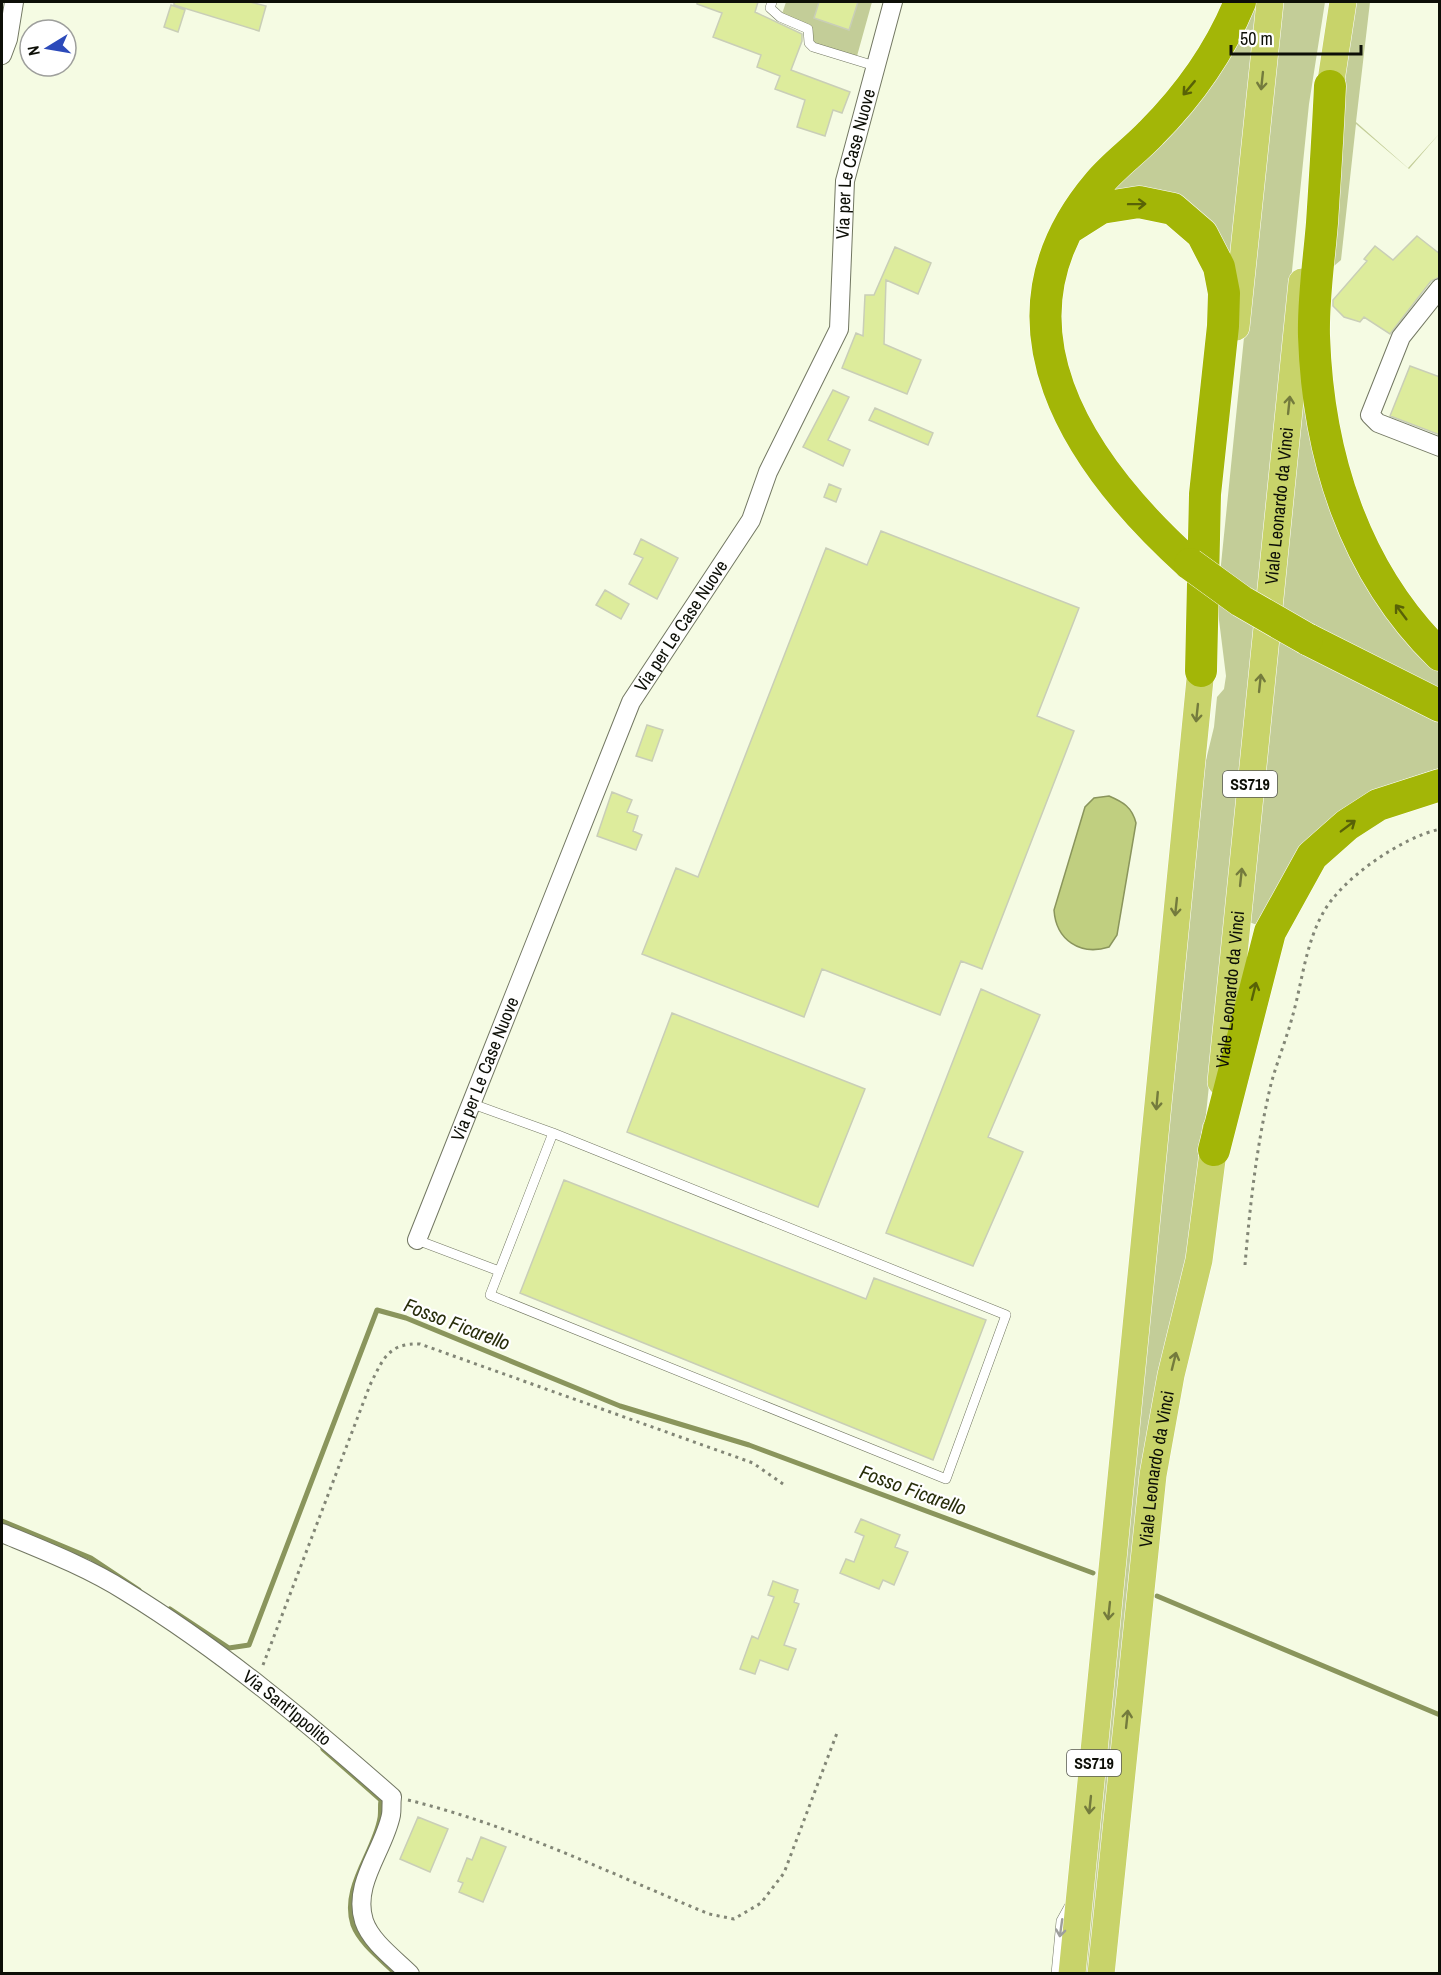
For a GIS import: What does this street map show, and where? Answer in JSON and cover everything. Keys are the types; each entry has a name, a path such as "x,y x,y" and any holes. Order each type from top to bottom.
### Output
{"highway":[{"path":"1240,2 1210,62 1153,131 1099,183 1065,231 1053,260 1046,294 1046,332 1051,366 1062,397 1083,438 1108,478 1144,520 1190,564 1241,601 1307,639 1440,706"},
{"path":"1330,86 1314,337 1330,465 1358,540 1374,572 1416,632 1440,655"},
{"path":"1065,231 1101,208 1139,202 1173,209 1202,234 1219,267 1224,293 1223,326 1205,494 1201,671"},
{"path":"1214,1150 1270,932 1312,856 1347,825 1378,805 1440,784"}],"main road":[{"name":"Viale Leonardo da Vinci","path":"1072,1974 1171,955 1270,2"},
{"name":"Viale Leonardo da Vinci","path":"1101,1974 1154,1474 1171,1375 1199,1260 1214,1150 1287,415 1308,228 1343,2"}],"street":[{"path":"2,55 8,39 14,2"},
{"name":"Via per Le Case Nuove","path":"417,1240 631,702 751,520 768,472 838,329 845,181 893,2"},
{"path":"1440,288 1398,342 1370,416 1378,423 1440,447"},
{"name":"Via Sant'Ippolito","path":"2,1533 124,1590 250,1676 392,1797"},
{"path":"392,1797 391,1815 368,1871 361,1901 364,1923 380,1945 410,1974"}],"lane":[{"path":"772,2 770,8 780,16 808,29 809,43 813,47 875,66"},
{"path":"470,1103 503,1118 553,1133 1006,1315 946,1479 490,1294 553,1133"},
{"path":"417,1240 499,1271"},
{"path":"1056,1974 1061,1921 1065,1910 1081,1889"}],"path":[{"path":"1245,1265 1248,1221 1266,1109 1311,940 1323,912 1347,885 1387,853 1409,840 1440,829"},
{"path":"250,1676 265,1664 370,1385 385,1356 403,1343 420,1344 753,1463 783,1484"},
{"path":"392,1797 445,1809 528,1840 709,1914 734,1919 761,1903 784,1873 837,1733"}],"shaded area":[{"path":"786,2 872,2 857,56 811,42 811,27 782,14"},
{"path":"1244,2 1259,2 1230,275 1211,233 1099,193"},
{"path":"1278,2 1325,2 1309,104 1198,1193 1090,1973 1083,1974 1197,797 1214,727 1217,697 1224,689 1226,676 1217,604"},
{"path":"1356,2 1370,2 1356,122 1408,168 1439,134 1409,169 1356,124 1341,260 1328,271 1324,282 1348,48"},
{"path":"1304,374 1313,418 1439,666 1439,688 1318,629 1439,719 1439,768 1382,787 1260,926 1249,922"},
{"path":"1109,796 1126,806 1136,823 1117,935 1109,947 1088,949 1071,943 1065,937 1059,930 1054,910 1085,807 1094,798"}],"building":[{"path":"174,2 250,2 266,6 259,31 174,5"},
{"path":"697,2 758,2 755,12 802,34 802,41 791,70 850,92 842,113 833,110 825,136 797,127 805,100 775,89 780,76 757,67 761,55 713,37 722,13 697,4"},
{"path":"819,2 858,2 849,30 814,18"},
{"path":"171,5 185,10 178,32 164,27"},
{"path":"1417,236 1440,254 1440,277 1431,281 1390,334 1364,317 1360,322 1344,317 1333,306 1333,300 1367,261 1364,259 1375,246 1393,260"},
{"path":"895,247 931,263 918,294 886,280 884,344 921,360 907,394 842,368 856,333 863,336 865,295 874,295"},
{"path":"1410,366 1440,377 1440,435 1390,416"},
{"path":"833,390 849,397 828,440 850,450 843,466 803,447"},
{"path":"875,408 933,433 928,445 869,420"},
{"path":"829,484 841,489 836,502 824,497"},
{"path":"881,531 1079,608 1037,716 1074,731 982,969 961,961 940,1015 822,969 804,1017 642,954 676,868 698,877 826,548 867,565"},
{"path":"641,539 678,558 657,599 629,584 643,558 634,554"},
{"path":"605,590 629,604 621,619 596,605"},
{"path":"647,725 663,730 652,761 636,756"},
{"path":"612,792 632,800 627,812 638,816 633,831 642,835 636,850 597,836"},
{"path":"981,989 1040,1015 988,1137 1023,1152 973,1266 886,1233"},
{"path":"672,1013 865,1089 818,1207 627,1132"},
{"path":"564,1180 866,1299 874,1278 986,1320 933,1460 520,1293"},
{"path":"861,1519 900,1535 895,1547 908,1552 894,1585 883,1580 879,1589 840,1573 846,1559 854,1562 864,1536 855,1532"},
{"path":"773,1581 798,1590 794,1602 799,1604 784,1645 796,1649 788,1670 760,1660 755,1674 740,1669 752,1636 758,1639 774,1597 768,1595"},
{"path":"418,1817 448,1829 430,1872 400,1859"},
{"path":"481,1837 506,1847 483,1902 459,1892 463,1883 458,1881 467,1858 472,1860"}],"waterway":[{"name":"Fosso Ficarello","path":"170,1609 229,1648 249,1645 377,1310 406,1318 620,1406 749,1445 1093,1573"},
{"name":"Fosso Ficarello","path":"2,1521 91,1558 139,1590"},
{"name":"Fosso Ficarello","path":"1157,1596 1440,1715"},
{"path":"323,1749 381,1800 377,1831 355,1884 350,1911 353,1925 361,1939 396,1974"}]}
